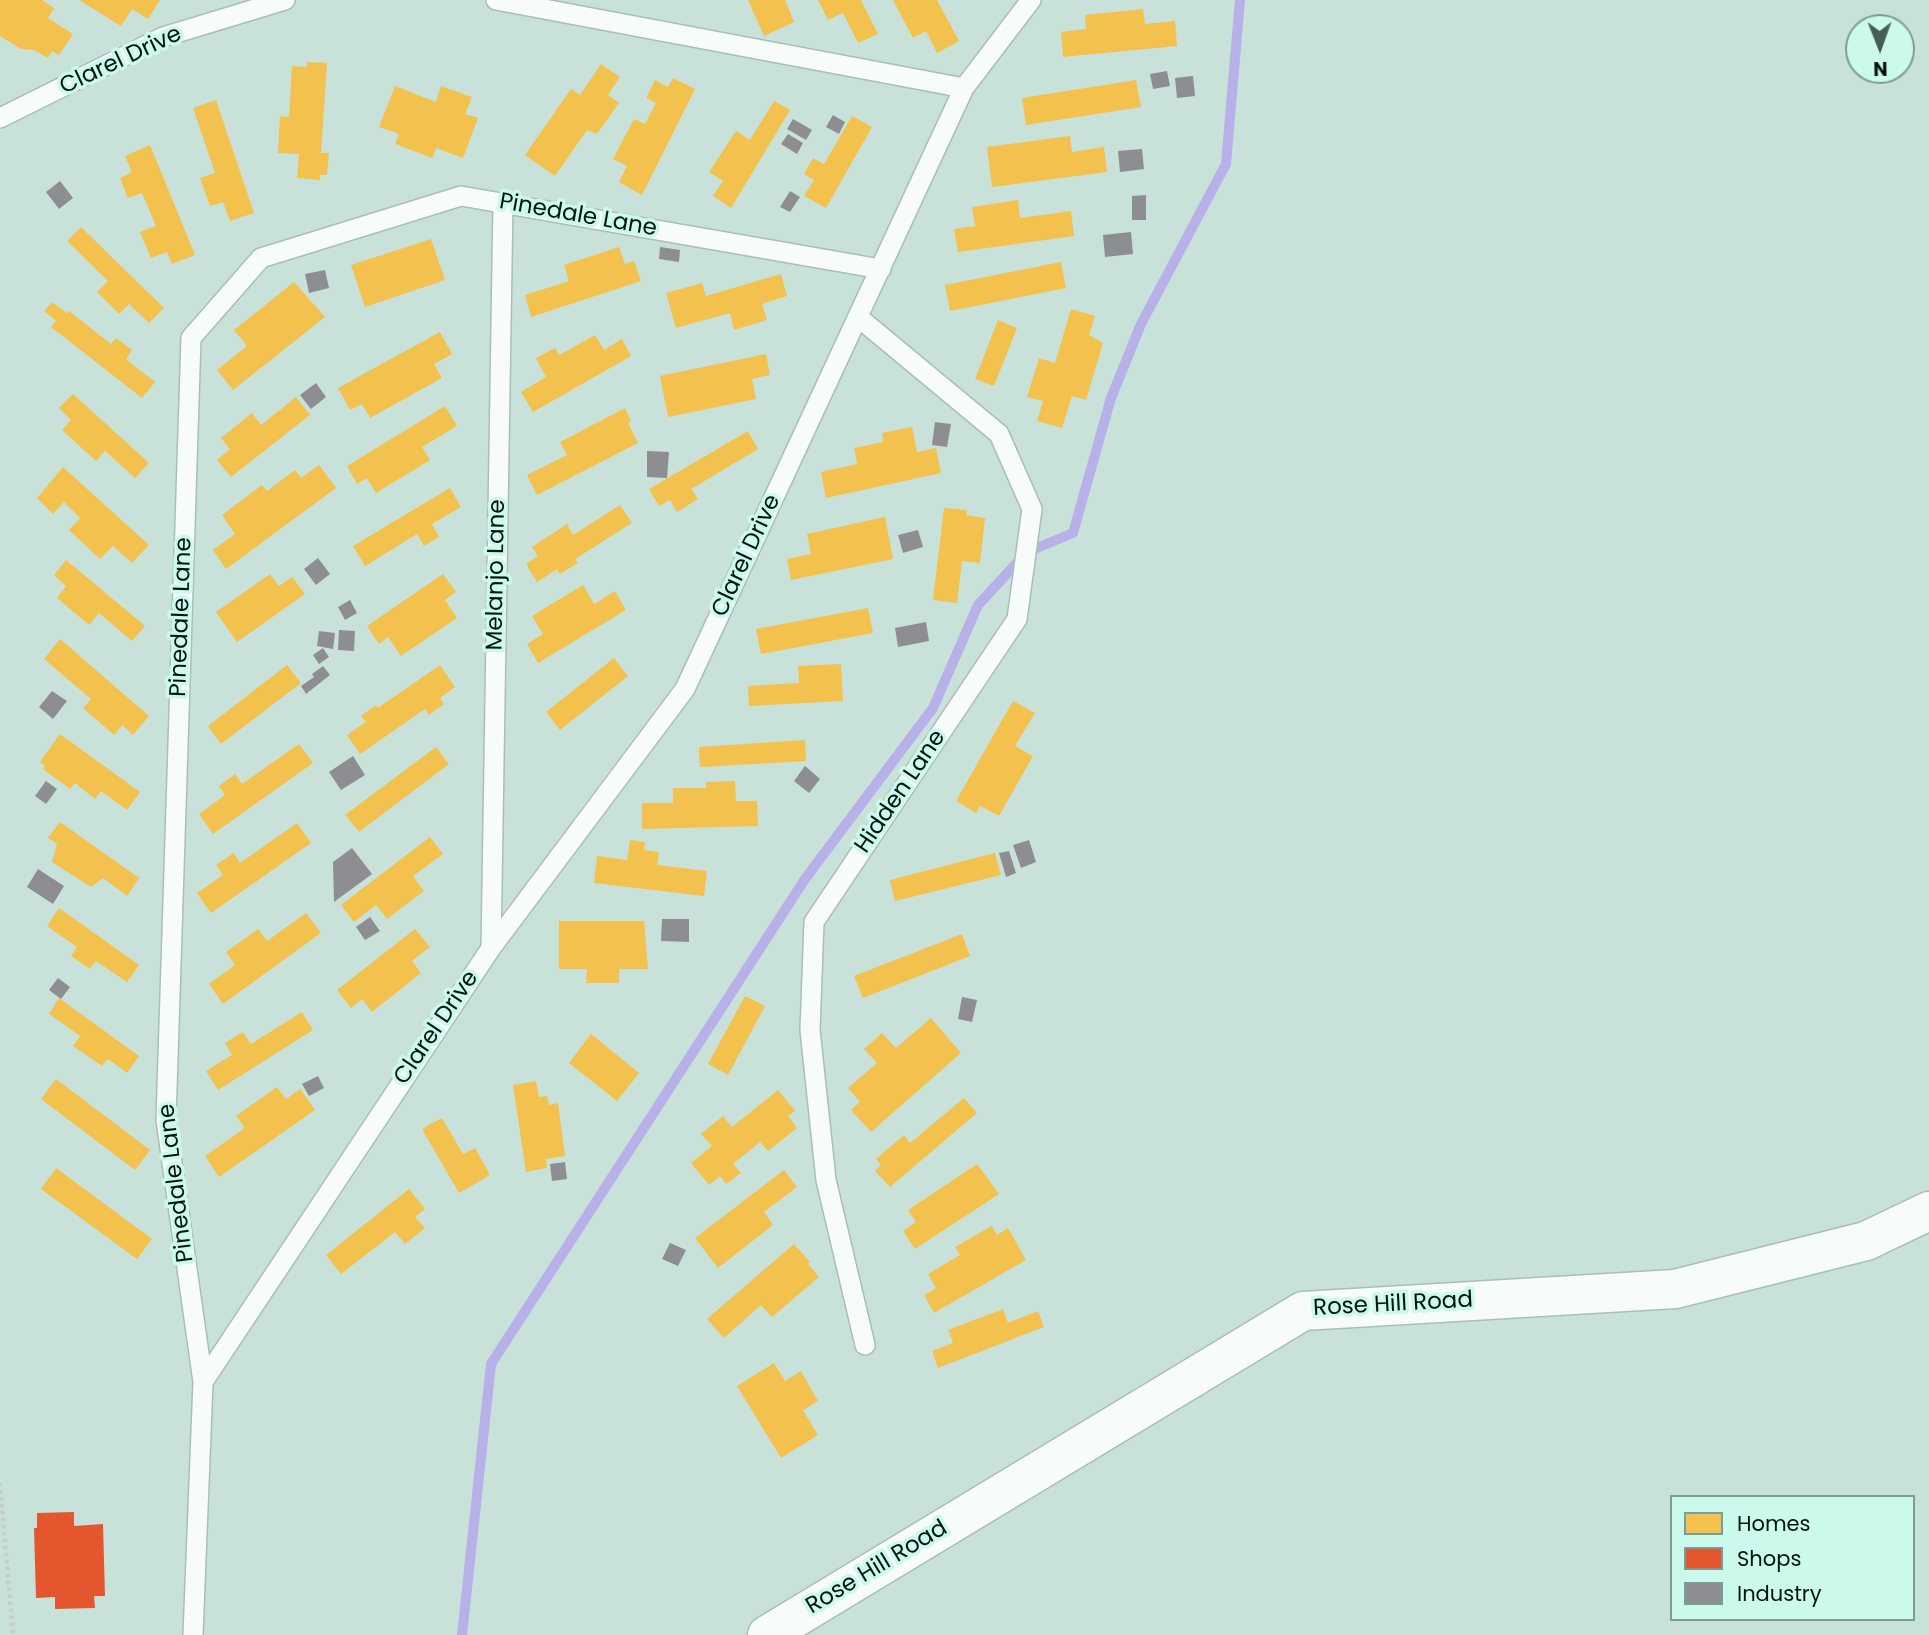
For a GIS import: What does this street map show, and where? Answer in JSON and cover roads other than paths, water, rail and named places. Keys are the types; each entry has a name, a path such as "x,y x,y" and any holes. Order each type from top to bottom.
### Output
{"street":[{"name":"Rose Hill Road","path":"767,1635 1303,1311 1675,1289 1866,1241 1929,1211"}],"lane":[{"name":"Clarel Drive","path":"0,118 163,37 285,0"},
{"path":"496,0 964,88"},
{"name":"Clarel Drive","path":"203,1382 491,948 685,689 964,88 1031,0"},
{"name":"Pinedale Lane","path":"193,1635 203,1382 166,1120 191,338 261,258 461,197 503,202 881,270"},
{"name":"Melanjo Lane","path":"491,948 503,202"},
{"name":"Hidden Lane","path":"858,317 999,435 1032,509 1017,619 814,922 810,1030 825,1180 865,1345"}],"waterway":[{"path":"462,1635 491,1364 805,879 933,708 978,605 1027,552 1073,533 1111,398 1141,324 1226,164 1240,0"}]}
